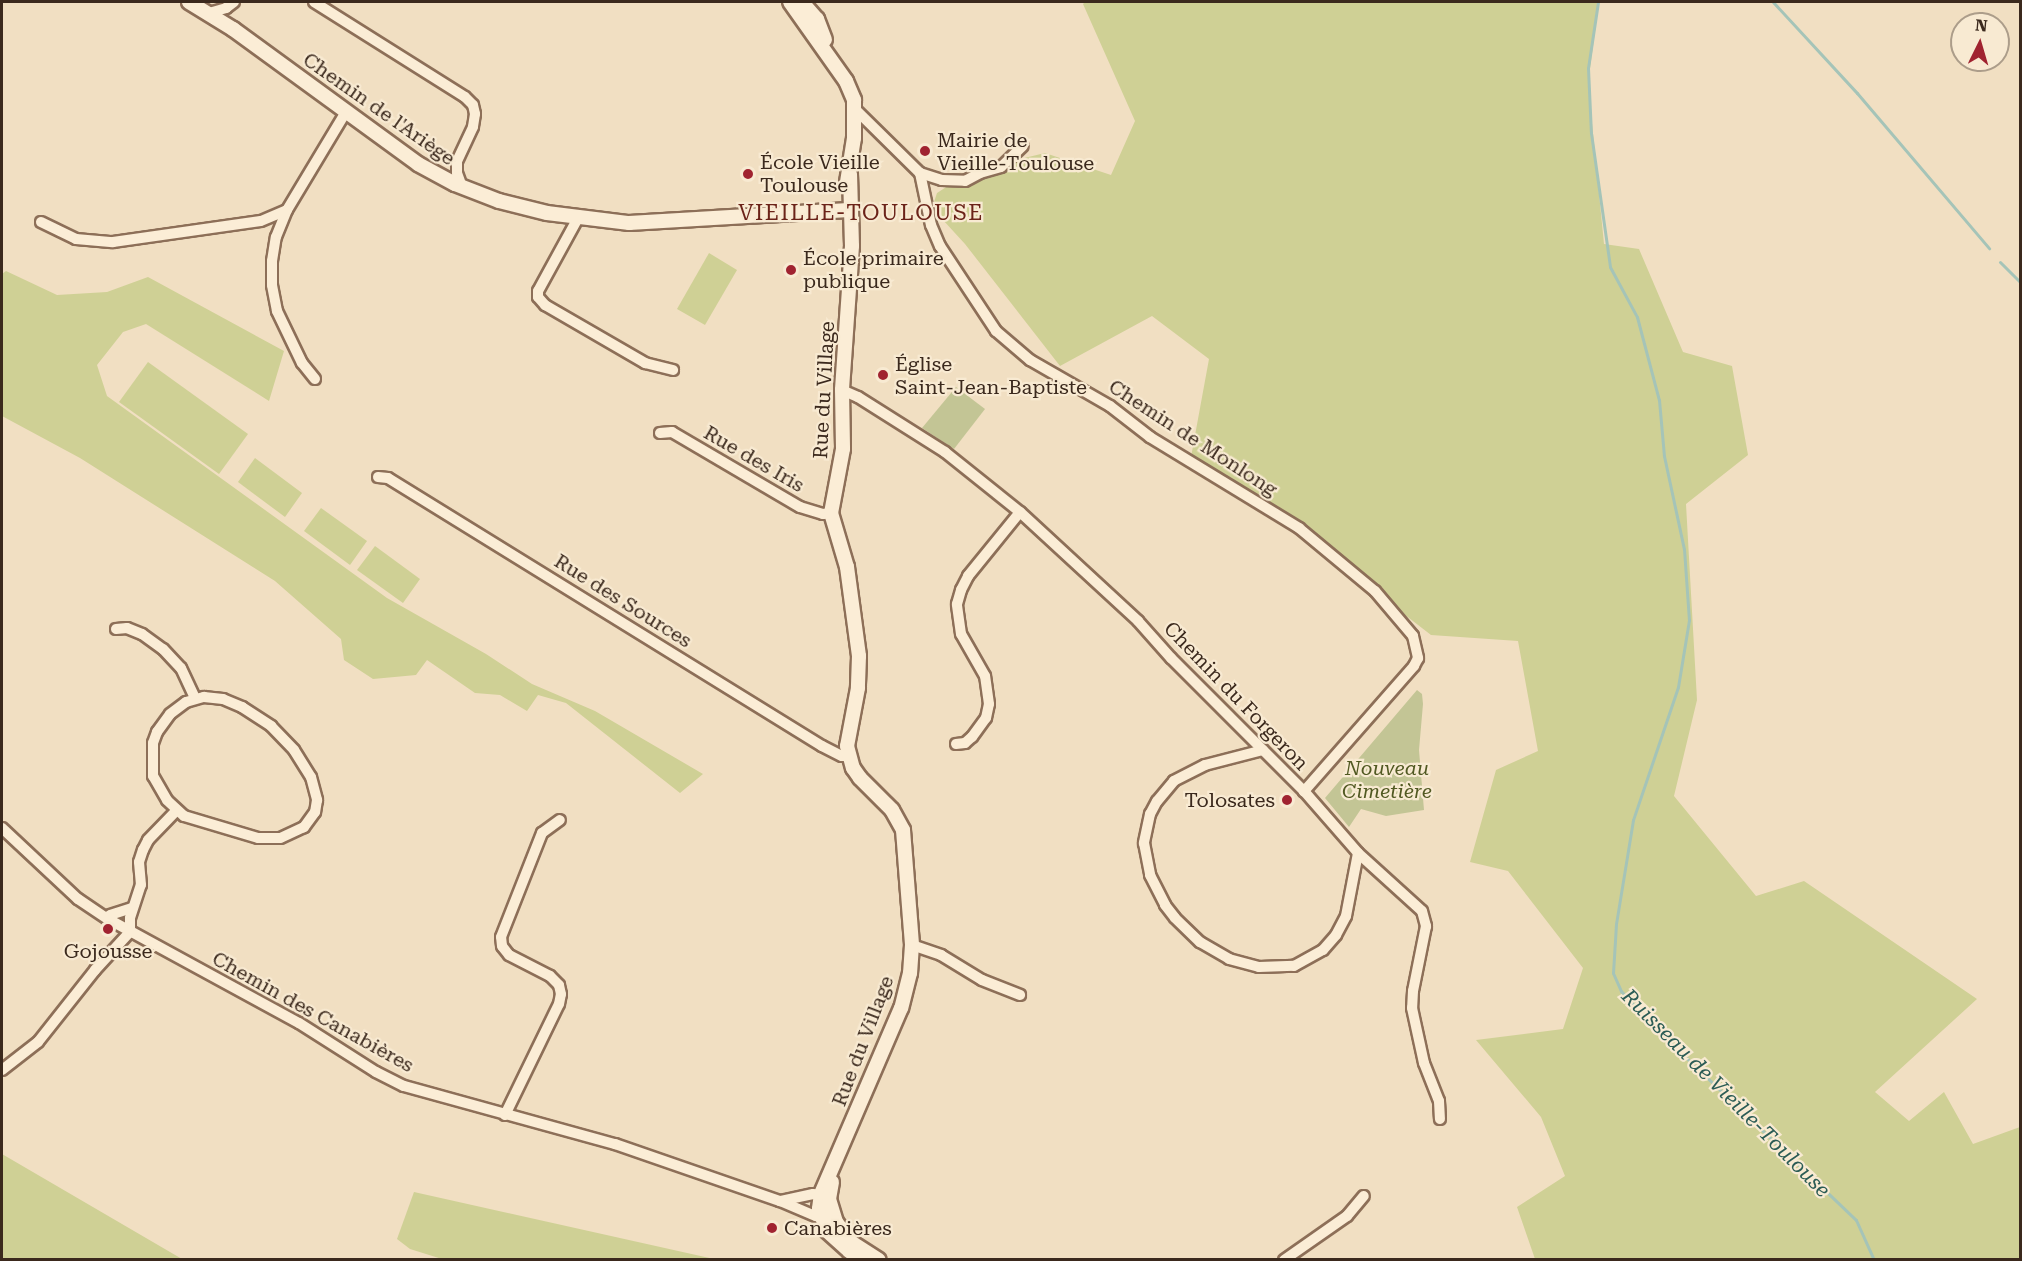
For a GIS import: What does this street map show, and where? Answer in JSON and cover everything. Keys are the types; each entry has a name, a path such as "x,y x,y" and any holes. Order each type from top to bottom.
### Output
{"street":[{"name":"Chemin de l'Ariège","path":"189,2 233,29 436,175 462,187 531,210 578,218 655,223 846,211"},
{"path":"314,2 465,97 473,105 475,114 473,127 457,162 457,173 462,187"},
{"path":"209,13 226,9 233,3"},
{"path":"233,3 233,29"},
{"name":"Rue du Village","path":"799,3 851,93 855,109 843,227 851,258 842,390 843,449 829,514 846,567 859,656 858,688 848,735 849,756 860,778 892,810 903,830 912,945 910,973 901,1008 844,1142 825,1204"},
{"path":"855,109 920,173 942,180 965,181 980,173 1001,167 1023,146"},
{"path":"315,379 302,363 277,311 272,285 272,261 276,237 287,210 346,112"},
{"path":"436,175 457,162"},
{"name":"Chemin de Monlong","path":"920,173 925,184 931,225 940,246 996,331 1030,360 1110,406 1150,437 1299,528 1375,591 1413,636 1418,658 1414,666 1304,791"},
{"path":"41,222 76,239 95,243 261,221 287,210"},
{"path":"578,218 538,291 538,297 545,305 645,363 673,370"},
{"path":"261,221 276,237"},
{"name":"Chemin du Forgeron","path":"842,390 866,402 945,452 1020,512 1119,602 1304,791 1358,853 1413,902 1425,917 1426,926 1413,991 1412,1008 1424,1063 1439,1101 1440,1119"},
{"name":"Rue des Iris","path":"660,433 672,432 800,507 829,514"},
{"name":"Rue des Sources","path":"378,477 388,478 822,746 842,756 849,756"},
{"path":"956,744 965,744 972,736 986,718 989,704 985,676 961,634 957,604 968,576 1020,512"},
{"path":"116,629 127,628 142,634 163,649 181,668 195,698"},
{"path":"195,698 223,699 242,707 271,726 304,765 315,789 316,806 312,818 294,833 273,839 258,838 221,828 176,811 153,776 151,753 157,732 163,722 179,707 195,698"},
{"path":"1263,750 1205,765 1174,781 1156,801 1150,813 1144,843 1150,875 1165,905 1175,918 1200,942 1229,958 1259,967 1294,966 1323,950 1336,935 1346,916 1358,853"},
{"path":"2,1070 38,1042 95,970 130,932 132,908 139,896 139,862 143,850 148,840 176,811"},
{"path":"505,1114 559,1004 561,994 559,985 550,976 509,955 502,946 501,937 542,833 560,820"},
{"name":"Chemin des Canabières","path":"2,828 78,899 108,919 299,1023 376,1072 404,1086 615,1144 780,1201 809,1214 825,1204"},
{"path":"108,919 110,915 132,908"},
{"path":"912,945 941,955 982,980 1020,995"},
{"path":"1284,1260 1347,1216 1364,1196"},
{"name":"Chemin des Canabières","path":"780,1201 825,1204"},
{"path":"825,1204 855,1255 879,1260"}],"green space":[{"path":"1085,2 1599,2 1588,83 1604,244 1639,249 1683,352 1732,366 1748,455 1686,504 1697,700 1674,796 1756,896 1804,881 1977,999 1875,1092 1909,1121 1944,1092 1973,1144 2020,1127 2020,1259 1535,1259 1517,1207 1565,1176 1541,1117 1476,1040 1563,1029 1583,968 1508,871 1470,862 1496,770 1538,751 1518,641 1431,635 1294,529 1189,468 1209,359 1152,316 1060,366 965,244 932,208 937,193 971,171 1045,153 1111,175 1135,121 1083,4"},
{"path":"709,253 737,270 705,325 677,309"},
{"path":"6,271 57,295 107,292 148,277 284,351 269,401 146,324 123,332 97,365 107,396 387,598 486,654 532,684 595,711 703,774 680,793 566,703 538,695 527,711 500,695 475,693 427,660 416,675 373,679 344,660 341,639 275,581 80,458 2,416 2,274"},
{"path":"148,362 248,434 219,474 119,402"},
{"path":"956,387 985,409 954,449 922,428"},
{"path":"255,458 302,493 285,517 238,482"},
{"path":"321,508 367,541 350,565 304,531"},
{"path":"375,546 420,579 403,603 357,570"},
{"name":"Nouveau Cimetière","path":"1417,690 1422,694 1423,704 1419,750 1424,810 1386,816 1361,809 1349,827 1325,798"},
{"path":"2,1154 182,1259 2,1259"},
{"path":"414,1192 714,1259 442,1259 410,1249 397,1239"}],"waterway":[{"name":"Ruisseau de Vieille-Toulouse","path":"1598,2 1588,68 1591,133 1610,267 1637,317 1659,400 1664,456 1684,549 1689,620 1678,687 1633,820 1616,924 1613,973 1621,991 1652,1025 1856,1220 1874,1260"},
{"path":"1773,2 1857,93 1989,248"},
{"path":"2000,262 2020,282"}],"place":[{"name":"Mairie de Vieille-Toulouse","path":"925,151"},
{"name":"École Vieille Toulouse","path":"748,174"},
{"name":"École primaire publique","path":"791,270"},
{"name":"Église Saint-Jean-Baptiste","path":"883,375"},
{"name":"Tolosates","path":"1287,800"},
{"name":"Gojousse","path":"108,929"},
{"name":"Canabières","path":"772,1228"}],"district":[{"name":"VIEILLE-TOULOUSE","path":"861,213"}]}
